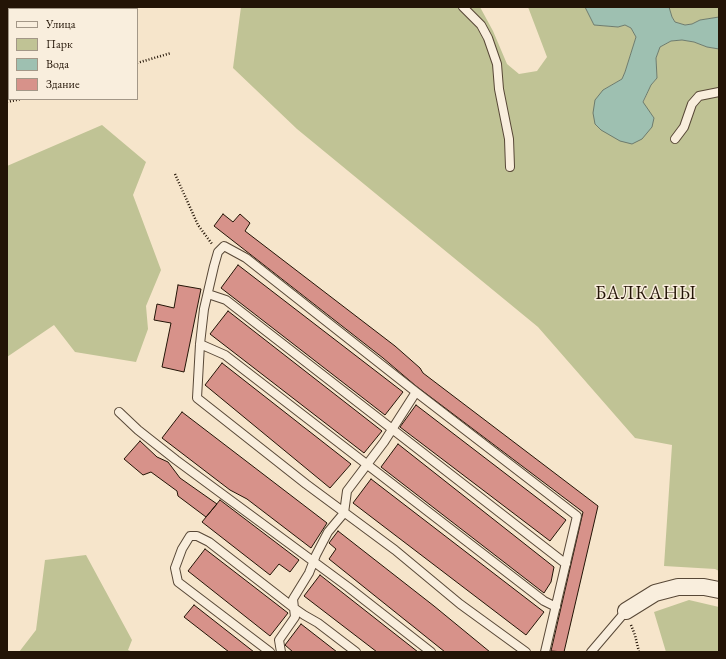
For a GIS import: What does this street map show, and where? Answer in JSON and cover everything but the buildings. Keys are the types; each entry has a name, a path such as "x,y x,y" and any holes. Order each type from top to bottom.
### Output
{"street":[{"path":"626,611 655,593 678,587 704,587 719,590"}],"lane":[{"path":"463,7 481,25 488,38 497,64 499,89 509,139 510,166"},
{"path":"675,139 684,127 692,104 699,96 719,92"},
{"path":"526,652 460,604 395,550 344,514 197,398 200,344 204,309 218,252 224,246 246,258 577,516 545,652"},
{"path":"208,294 226,300 566,564"},
{"path":"200,344 225,355 544,602 556,607"},
{"path":"282,652 279,640 295,617 293,599 309,573 328,532 344,514 347,491 384,442 416,392"},
{"path":"120,412 138,430 176,460 348,587 431,652"},
{"path":"270,652 178,582 175,568 182,549 190,536 197,536 209,542 294,608 318,622 356,652"},
{"path":"591,652 626,611"}],"path":[{"path":"138,63 171,53"},
{"path":"175,174 198,225 218,252"},
{"path":"626,611 635,635 639,652"}],"green space":[{"path":"241,7 480,7 493,31 507,64 519,74 537,71 547,57 528,7 585,7 594,25 618,27 625,25 631,28 636,37 622,79 603,90 654,118 643,103 651,85 657,78 656,58 660,47 671,41 682,40 719,49 719,571 715,569 664,566 672,445 635,438 538,327 297,129 233,68"},
{"path":"669,7 719,7 719,17 700,20 692,24 685,25 675,22"},
{"path":"102,125 146,162 133,195 161,270 146,306 148,329 136,362 75,352 54,325 7,357 7,166"},
{"path":"86,555 132,640 128,650 133,652 19,652 36,630 45,560"},
{"path":"689,600 719,607 719,652 666,652 654,612"}],"water":[{"path":"585,7 669,7 675,22 685,25 692,24 700,20 719,17 719,49 682,40 671,41 660,47 656,58 657,78 651,85 643,102 654,118 652,127 642,139 632,144 620,141 601,130 595,124 593,113 595,100 603,90 622,79 636,37 631,28 625,25 618,27 594,25"}],"district":[{"name":"БАЛКАНЫ","path":"646,294"}]}
